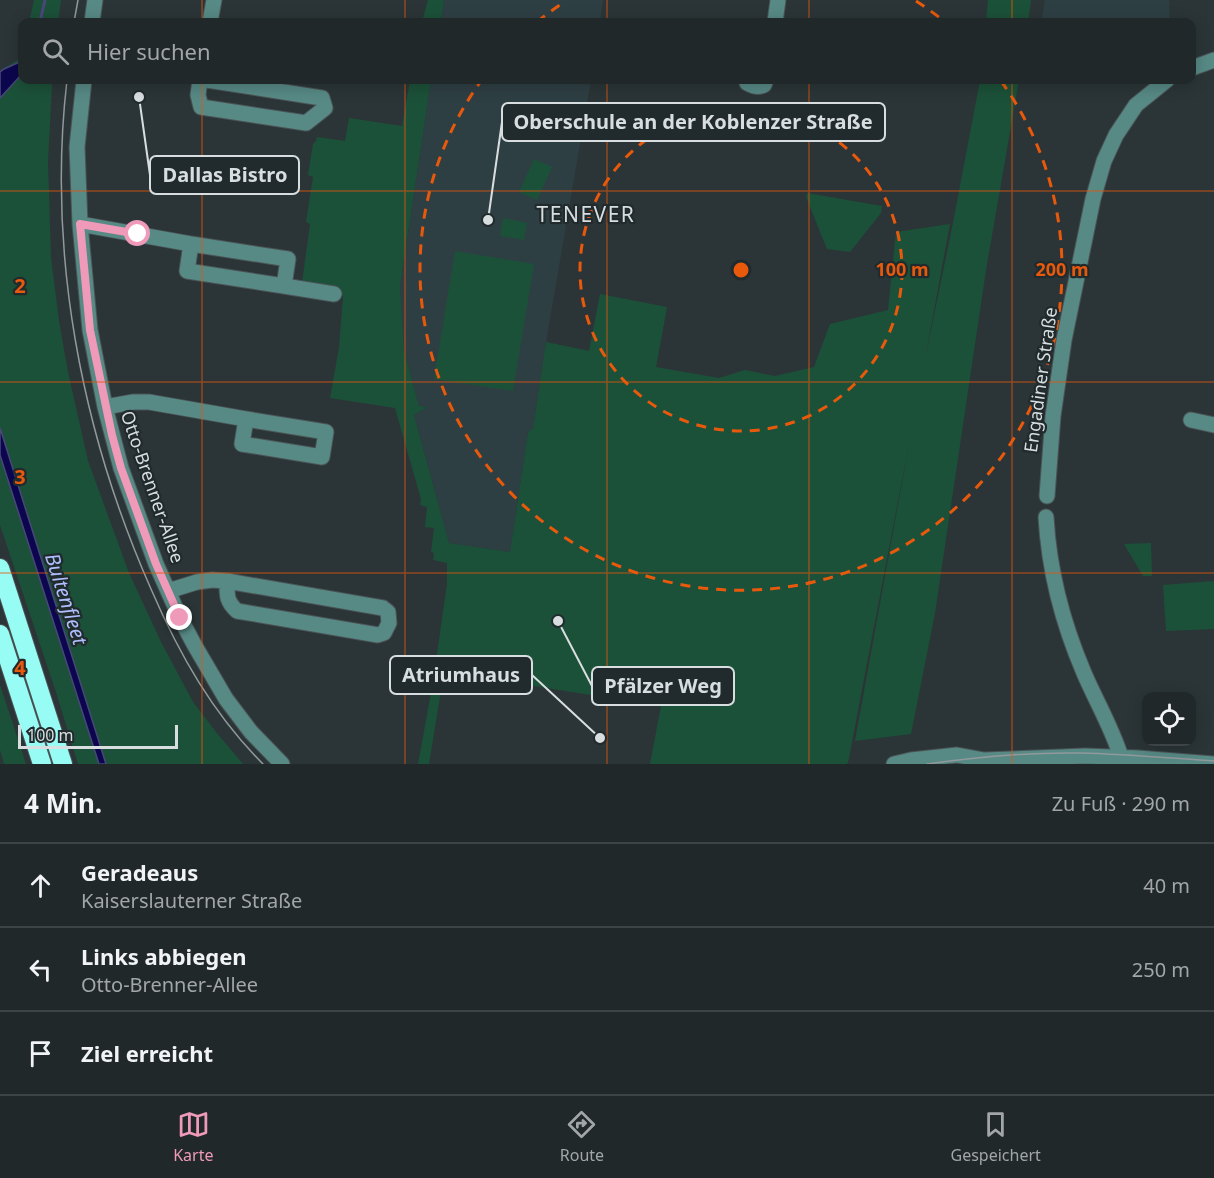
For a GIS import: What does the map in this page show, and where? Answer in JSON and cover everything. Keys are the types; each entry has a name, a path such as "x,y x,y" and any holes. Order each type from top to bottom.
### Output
{"highway":[{"path":"0,568 63,764"},
{"path":"0,634 42,764"}],"street":[{"path":"93,18 95,0"},
{"path":"211,18 214,0"},
{"path":"776,18 778,0"},
{"path":"1196,66 1214,60"},
{"name":"Otto-Brenner-Allee","path":"84,84 77,147 80,224 90,330 105,407 121,468 156,564 190,637 226,699 251,732 282,764"},
{"path":"199,84 198,95 201,107 306,123 325,108 322,98 233,84"},
{"path":"749,84 759,87 764,84"},
{"name":"Engadiner Straße","path":"1047,496 1053,417 1064,340 1093,199 1104,161 1116,135 1136,105 1162,84"},
{"path":"80,224 288,259 284,286"},
{"path":"191,244 187,271 334,294"},
{"path":"105,407 133,402 149,402 326,432 322,457 242,444 246,419"},
{"path":"1191,420 1214,425"},
{"path":"1046,517 1048,549 1065,620 1083,670 1121,757"},
{"path":"168,591 197,582 212,580 227,582 383,608 388,612 389,623 384,633 378,635 237,611 230,604 227,582"},
{"path":"894,764 957,755 979,762 1075,756 1214,764"}],"shaded area":[{"path":"444,0 603,0 601,18 442,18"},
{"path":"1045,0 1169,0 1170,18 1042,18"},
{"path":"18,63 18,78 0,98 0,72"},
{"path":"430,84 590,84 533,428 528,432 510,552 449,543 414,414 426,407 419,406 404,350 400,286"},
{"path":"0,428 106,764 99,764 0,455"}],"green space":[{"path":"34,0 61,0 59,18 30,18"},
{"path":"428,0 444,0 442,18 423,18"},
{"path":"988,0 1031,0 1029,18 986,18"},
{"path":"18,60 18,84 52,84 48,162 51,258 68,372 88,461 129,573 161,642 193,702 243,764 78,764 0,525 0,71"},
{"path":"409,84 430,84 400,286 404,350 419,406 427,407 414,415 449,543 510,552 528,432 533,428 546,342 589,351 600,294 667,307 656,367 719,378 745,370 775,376 814,367 830,324 888,310 896,232 950,224 925,359 979,84 1018,84 986,270 935,613 911,734 855,741 911,433 848,763 650,764 661,706 444,672 429,764 418,764 433,682 447,584 447,563 433,560 434,553 431,552 434,528 425,527 427,507 420,505 421,499 395,408 330,398 339,348 343,296 337,289 302,283 310,224 306,222 313,177 308,175 313,144 317,137 345,141 349,118 402,126"},
{"path":"534,159 552,167 537,200 519,192"},
{"path":"807,193 882,206 881,213 850,252 827,249 806,197"},
{"path":"503,218 527,223 524,240 500,236"},
{"path":"455,251 534,264 513,391 434,379"},
{"path":"1151,543 1152,576 1143,576 1124,544"},
{"path":"1214,581 1214,629 1166,631 1163,585"},
{"path":"0,685 26,764 4,764 0,750"}],"waterway":[{"name":"Bultenfleet","path":"41,18 45,0"}],"tram line":[{"path":"75,18 78,0"},
{"path":"67,84 62,145 62,210 66,275 75,340 88,404 106,467 126,529 173,637 213,704 228,725 263,764"},
{"path":"927,764 1042,753 1114,754 1214,761"}],"place":[{"name":"Dallas Bistro","path":"139,97"},
{"name":"Oberschule an der Koblenzer Straße","path":"488,220"},
{"name":"Pfälzer Weg","path":"558,621"},
{"name":"Atriumhaus","path":"600,738"}],"district":[{"name":"TENEVER","path":"586,215"}],"route":[{"path":"138,234 80,224 90,330 112,435 121,468 156,564 180,618"}]}
